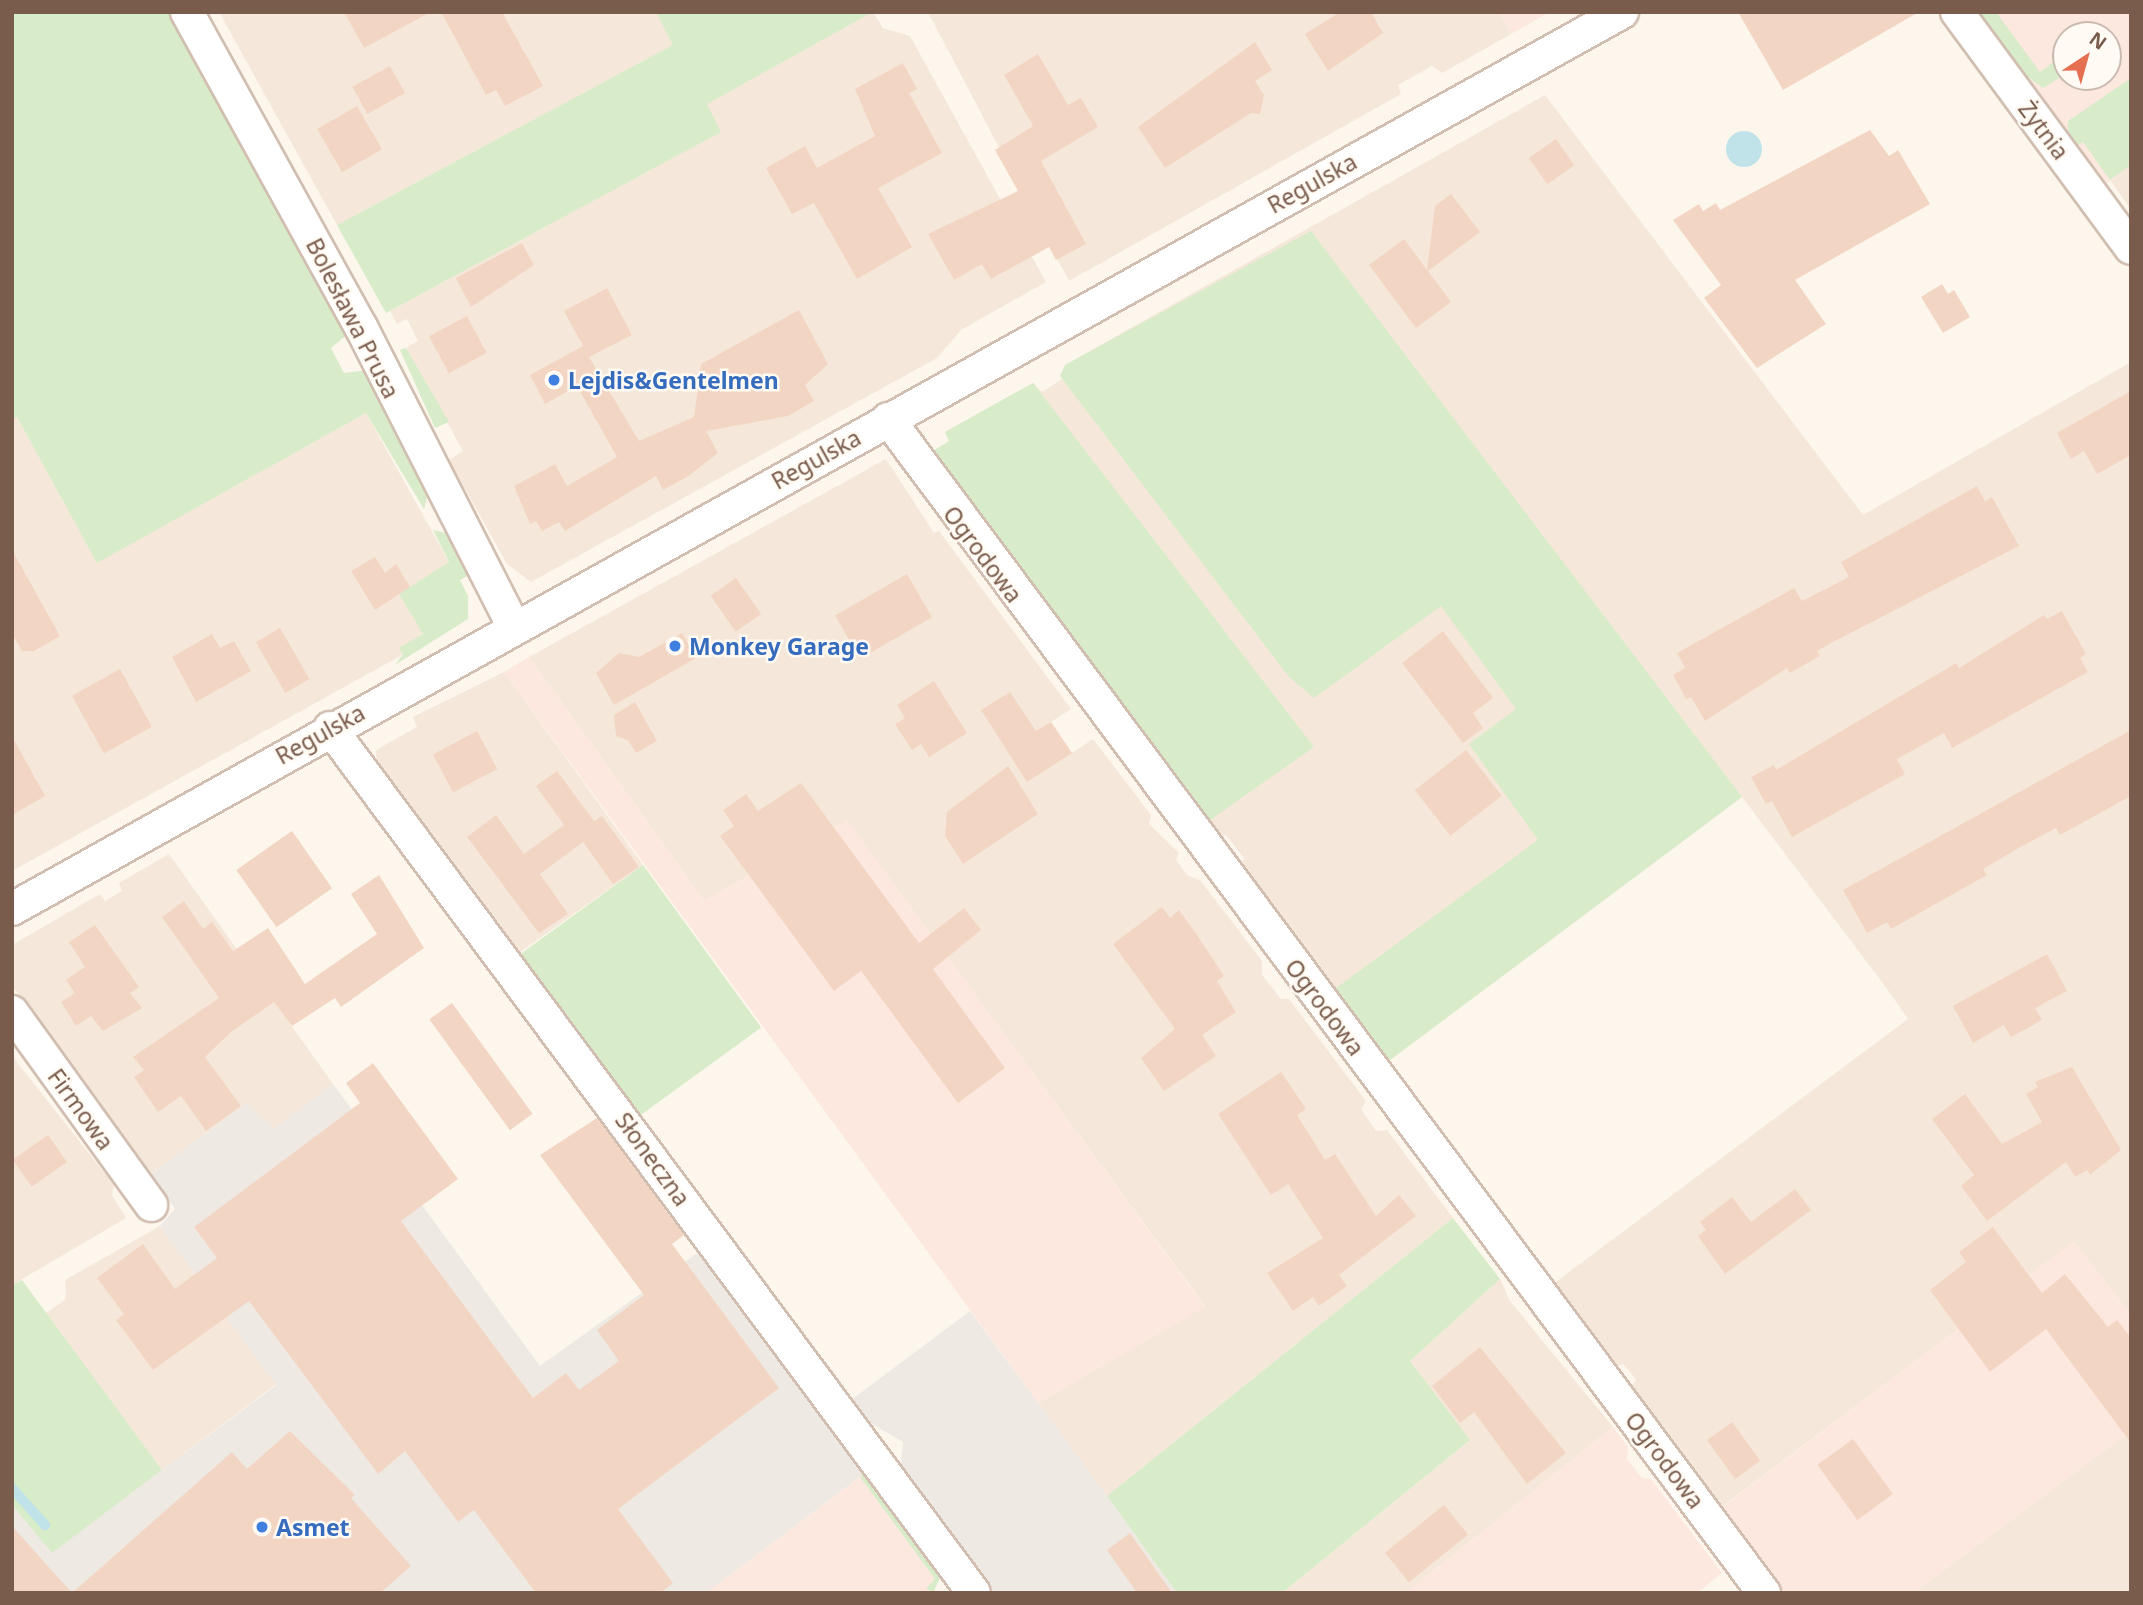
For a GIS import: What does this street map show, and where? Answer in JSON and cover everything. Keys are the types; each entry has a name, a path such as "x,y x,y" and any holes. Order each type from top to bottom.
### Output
{"street":[{"name":"Bolesława Prusa","path":"187,12 361,327 514,627"},
{"name":"Regulska","path":"12,909 330,728 1622,12"},
{"name":"Żytnia","path":"1957,12 2131,248"},
{"name":"Ogrodowa","path":"888,419 1764,1593"},
{"name":"Słoneczna","path":"330,728 974,1593"},
{"name":"Firmowa","path":"12,1012 150,1205"}],"shaded area":[{"path":"219,12 656,12 674,45 337,225"},
{"path":"873,12 883,28 910,36 1046,282 961,330 937,358 531,582 507,564 449,460 463,451 406,348 418,341 407,319 397,324 390,311 720,132 706,104"},
{"path":"928,12 1499,12 1511,34 1442,73 1432,66 1398,85 1401,94 1069,281"},
{"path":"1499,12 1550,12 1511,34"},
{"path":"1970,12 2131,12 2131,165 2105,185 2077,146 2071,150"},
{"path":"1545,95 1863,515 2131,362 2131,1315 2074,1242 1720,1508 1631,1389 1636,1379 1623,1364 1615,1367 1553,1284 1908,1019 1885,986 1742,797 1386,1063 1241,869 1244,858 1226,835 1217,837 933,451 949,441 945,432 1033,383 1042,392 1062,379 1065,365"},
{"path":"2131,165 2131,210 2110,180"},
{"path":"366,413 449,562 411,588 423,634 400,648 404,654 12,871 12,419 17,417 97,562"},
{"path":"886,459 934,533 939,531 1071,709 1051,722 1072,753 1093,739 1151,815 1149,824 1179,853 1176,860 1188,876 1200,880 1262,961 1262,975 1281,999 1289,999 1366,1101 1361,1109 1376,1131 1387,1130 1453,1218 1107,1496 1038,1403 1205,1306 847,821 704,901 529,657"},
{"path":"529,657 704,901 847,820 1205,1307 1038,1403 504,672"},
{"path":"504,672 643,865 516,955 386,784 376,756 376,750 417,727 413,717"},
{"path":"169,854 333,1084 273,1130 247,1104 150,1174 12,986 12,945 100,894 105,901 122,891 119,883"},
{"path":"12,1056 114,1185 112,1195 126,1218 12,1285"},
{"path":"333,1084 540,1366 700,1251 865,1473 706,1593 12,1593 12,1505 52,1552 276,1385 160,1226 175,1209 150,1174 247,1103 274,1129"},
{"path":"160,1226 276,1384 162,1470 45,1314 66,1299 65,1280"},
{"path":"2074,1241 2131,1315 2131,1431 1913,1593 1784,1593 1721,1508"},
{"path":"1500,1279 1510,1301 1613,1427 1406,1593 1282,1593 1469,1441 1410,1361"},
{"path":"970,1311 1177,1593 994,1593 900,1471 903,1442 867,1421 851,1400"},
{"path":"1613,1427 1628,1447 1627,1459 1642,1478 1651,1479 1722,1573 1697,1593 1406,1593"},
{"path":"2131,1431 2131,1593 1913,1593"},
{"path":"860,1477 936,1580 929,1593 706,1593"}],"green space":[{"path":"12,12 172,12 349,333 331,348 344,373 368,370 427,498 424,509 366,413 97,563 17,417 12,419"},
{"path":"656,12 873,12 707,104 721,132 386,313 337,225 673,45"},
{"path":"1970,12 1996,12 2040,72 2052,63 2052,82 2043,88 2022,73 2017,76"},
{"path":"2131,78 2131,165 2110,180 2083,142 2077,146 2068,134 2068,121 2112,91 2122,91 2122,84"},
{"path":"1311,231 1742,797 1386,1063 1332,991 1538,840 1469,744 1516,709 1441,606 1314,698 1289,677 1060,376 1065,365"},
{"path":"406,348 449,422 435,428 400,350"},
{"path":"1033,383 1314,747 1206,823 936,461 933,451 949,441 945,432"},
{"path":"433,530 446,533 469,575 460,580 468,596 468,619 395,665 403,654 399,648 423,634 399,594 449,562"},
{"path":"643,865 761,1028 635,1119 517,957"},
{"path":"1453,1218 1500,1279 1410,1361 1470,1440 1282,1593 1177,1593 1107,1496"},
{"path":"22,1280 162,1470 52,1553 12,1505 12,1285"},
{"path":"865,1473 942,1574 933,1593 926,1588 935,1579 860,1477"}],"water":[{"path":"1744,131 1757,136 1762,149 1757,162 1744,167 1731,162 1726,149 1731,136"}],"building":[{"path":"344,12 431,12 364,48"},
{"path":"441,12 502,12 543,86 505,106 496,90 486,95"},
{"path":"1340,12 1371,12 1383,33 1328,71 1305,34"},
{"path":"1738,12 1919,12 1783,90"},
{"path":"1255,42 1272,70 1255,81 1264,95 1260,114 1251,113 1165,168 1138,127"},
{"path":"1038,54 1068,105 1081,98 1098,127 1041,161 1086,244 1056,260 1049,247 991,279 982,264 954,280 928,234 1018,191 995,150 1033,126 1004,75"},
{"path":"903,63 917,89 909,93 942,153 878,188 912,247 857,279 814,203 792,214 766,168 805,146 817,168 875,136 855,89"},
{"path":"390,66 405,93 367,114 352,87"},
{"path":"357,106 382,149 342,172 317,129"},
{"path":"1870,130 1889,156 1898,150 1930,204 1795,280 1826,324 1757,368 1704,298 1721,285 1673,220 1699,204 1703,211 1716,203 1720,210"},
{"path":"1556,139 1574,165 1547,184 1529,158"},
{"path":"1451,194 1480,232 1428,271 1451,302 1416,328 1369,265 1404,239 1427,270 1435,206"},
{"path":"522,243 534,265 471,307 456,278"},
{"path":"1942,284 1948,294 1954,290 1970,317 1943,333 1921,297"},
{"path":"607,288 632,335 589,357 639,441 694,417 701,364 799,310 828,364 805,385 814,401 788,416 706,431 718,453 687,477 663,490 656,476 565,531 559,522 542,531 536,521 530,524 514,486 555,464 567,486 617,457 577,386 545,404 530,375 583,346 588,355 564,311"},
{"path":"467,316 487,353 449,373 429,336"},
{"path":"2131,391 2131,455 2097,474 2084,451 2071,459 2057,433"},
{"path":"1977,486 1985,501 1992,497 2019,546 1833,642 1817,651 1820,656 1790,673 1787,668 1705,721 1691,697 1686,699 1673,675 1685,668 1677,653 1794,588 1802,601 1849,577 1841,562"},
{"path":"12,550 60,636 34,651 22,651 12,633"},
{"path":"375,557 385,573 396,564 410,587 375,610 351,571"},
{"path":"907,574 932,617 860,659 835,616"},
{"path":"736,578 761,614 736,632 711,596"},
{"path":"2062,611 2086,654 2080,658 2088,672 1952,748 1944,733 1897,759 1905,774 1792,837 1772,801 1766,804 1751,777 1774,765 1776,770 1956,663 1959,668 2044,615 2047,619"},
{"path":"280,628 310,679 285,693 256,642"},
{"path":"1443,631 1493,698 1473,713 1483,728 1463,743 1402,663"},
{"path":"682,633 696,658 614,705 596,673 619,653 639,657"},
{"path":"212,634 220,648 234,641 251,671 196,702 172,657"},
{"path":"120,669 152,727 104,753 72,696"},
{"path":"934,681 967,733 929,757 921,744 912,750 895,724 905,718 897,705"},
{"path":"1010,692 1036,731 1051,722 1072,753 1027,782 981,710"},
{"path":"635,702 657,741 636,753 628,740 616,736 614,715"},
{"path":"2131,730 2131,796 2060,835 2056,828 2015,850 1983,869 1987,875 1891,929 1887,922 1867,933 1843,890"},
{"path":"477,731 497,769 453,792 433,754"},
{"path":"12,736 45,796 12,815"},
{"path":"1466,750 1502,796 1450,836 1415,790"},
{"path":"1008,766 1038,814 963,864 945,836 947,812"},
{"path":"557,771 594,821 602,816 639,867 613,884 583,842 540,874 568,914 539,933 467,837 496,815 524,854 564,825 536,786"},
{"path":"801,783 919,943 964,908 981,930 933,969 1005,1068 958,1103 861,971 834,991 720,836 734,826 723,810 746,794 758,811"},
{"path":"292,831 332,888 276,927 236,870"},
{"path":"379,875 424,948 341,1007 335,998 292,1026 274,1002 231,1032 205,1057 241,1106 206,1131 181,1096 158,1112 134,1077 144,1070 133,1057 219,998 162,917 184,901 203,929 212,922 233,951 268,928 305,984 377,934 351,894"},
{"path":"1162,907 1170,918 1179,910 1195,932 1224,976 1217,981 1236,1012 1202,1035 1216,1056 1164,1091 1141,1058 1175,1029 1113,944"},
{"path":"95,925 139,987 130,993 142,1008 103,1031 91,1016 76,1026 61,1002 75,993 66,980 85,967 69,942"},
{"path":"2047,954 2067,991 2035,1008 2042,1020 2011,1037 2004,1025 1973,1043 1953,1006"},
{"path":"452,1003 533,1114 510,1130 429,1019"},
{"path":"373,1063 458,1179 401,1221 533,1398 566,1373 579,1390 619,1361 597,1330 644,1295 540,1155 597,1118 684,1235 672,1244 779,1388 618,1509 673,1583 660,1593 536,1593 474,1510 458,1522 405,1451 378,1474 249,1301 153,1370 116,1320 124,1314 97,1278 143,1244 175,1289 217,1258 194,1227 360,1103 346,1083"},
{"path":"2072,1067 2121,1150 2090,1175 2087,1170 2075,1177 2066,1162 1987,1221 1961,1186 1974,1175 1932,1119 1965,1094 2002,1144 2042,1122 2026,1094 2038,1087 2035,1082"},
{"path":"1281,1072 1306,1109 1297,1115 1325,1160 1335,1154 1376,1216 1399,1195 1416,1216 1339,1275 1347,1286 1319,1306 1313,1297 1293,1311 1267,1273 1323,1238 1288,1184 1271,1195 1218,1114"},
{"path":"48,1135 67,1162 32,1187 13,1160"},
{"path":"1795,1189 1811,1210 1725,1274 1698,1236 1706,1230 1700,1222 1732,1197 1751,1222"},
{"path":"1993,1227 2042,1293 2065,1274 2108,1327 2117,1320 2131,1338 2131,1443 2046,1329 1990,1372 1930,1290 1966,1262 1959,1252"},
{"path":"1480,1347 1566,1453 1527,1484 1474,1412 1460,1423 1432,1386"},
{"path":"1732,1422 1760,1461 1735,1479 1707,1440"},
{"name":"Asmet","path":"290,1431 355,1495 351,1498 411,1566 380,1593 72,1593 232,1452 247,1469"},
{"path":"1853,1439 1893,1494 1857,1520 1817,1465"},
{"path":"1444,1505 1468,1535 1409,1582 1385,1553"},
{"path":"12,1526 72,1593 12,1593"},
{"path":"1130,1533 1172,1593 1137,1593 1107,1550"}],"waterway":[{"path":"12,1488 45,1525"}],"place":[{"name":"Lejdis&Gentelmen","path":"554,380"},
{"name":"Monkey Garage","path":"675,646"},
{"name":"Asmet","path":"262,1527"}]}
